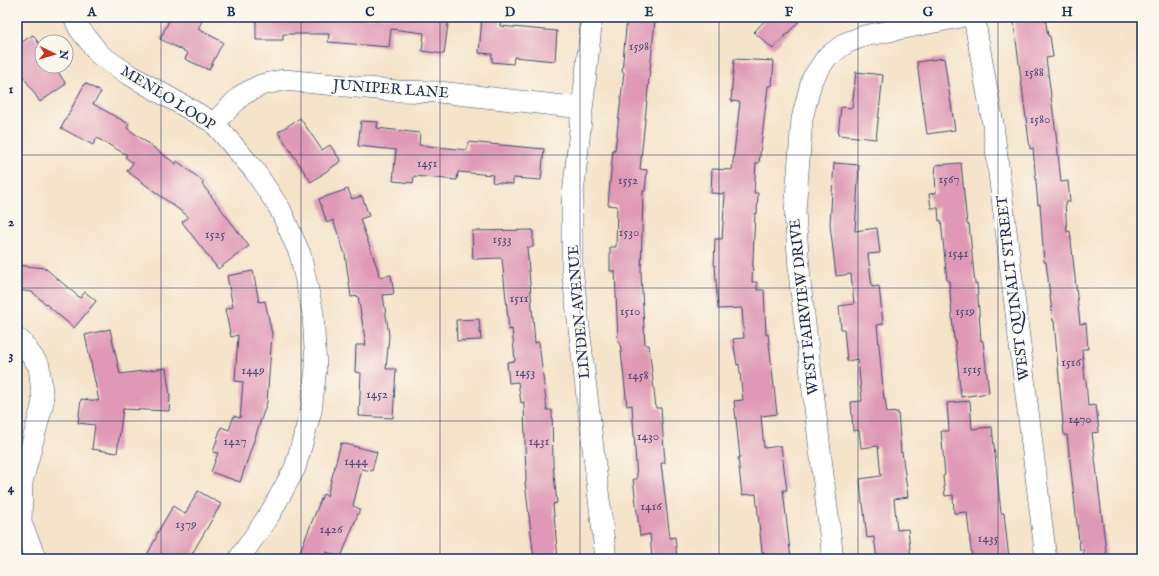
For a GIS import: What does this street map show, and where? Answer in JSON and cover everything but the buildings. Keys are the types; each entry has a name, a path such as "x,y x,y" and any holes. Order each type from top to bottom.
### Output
{"street":[{"name":"MENLO LOOP","path":"74,17 79,28 100,55 128,74 214,123 254,170 280,208 300,254 313,313 315,336 316,368 311,411 295,468 271,512 239,559"},
{"name":"LINDEN AVENUE","path":"592,17 572,204 572,268 606,559"},
{"name":"WEST FAIRVIEW DRIVE","path":"833,559 800,282 795,220 802,119 812,79 827,57 846,43 864,36 960,17"},
{"name":"WEST QUINALT STREET","path":"974,17 993,124 1046,559"},
{"name":"JUNIPER LANE","path":"214,123 242,95 261,85 284,80 398,92 439,92 582,108"},
{"path":"17,339 39,366 43,402 22,482 21,523 36,559"}]}
